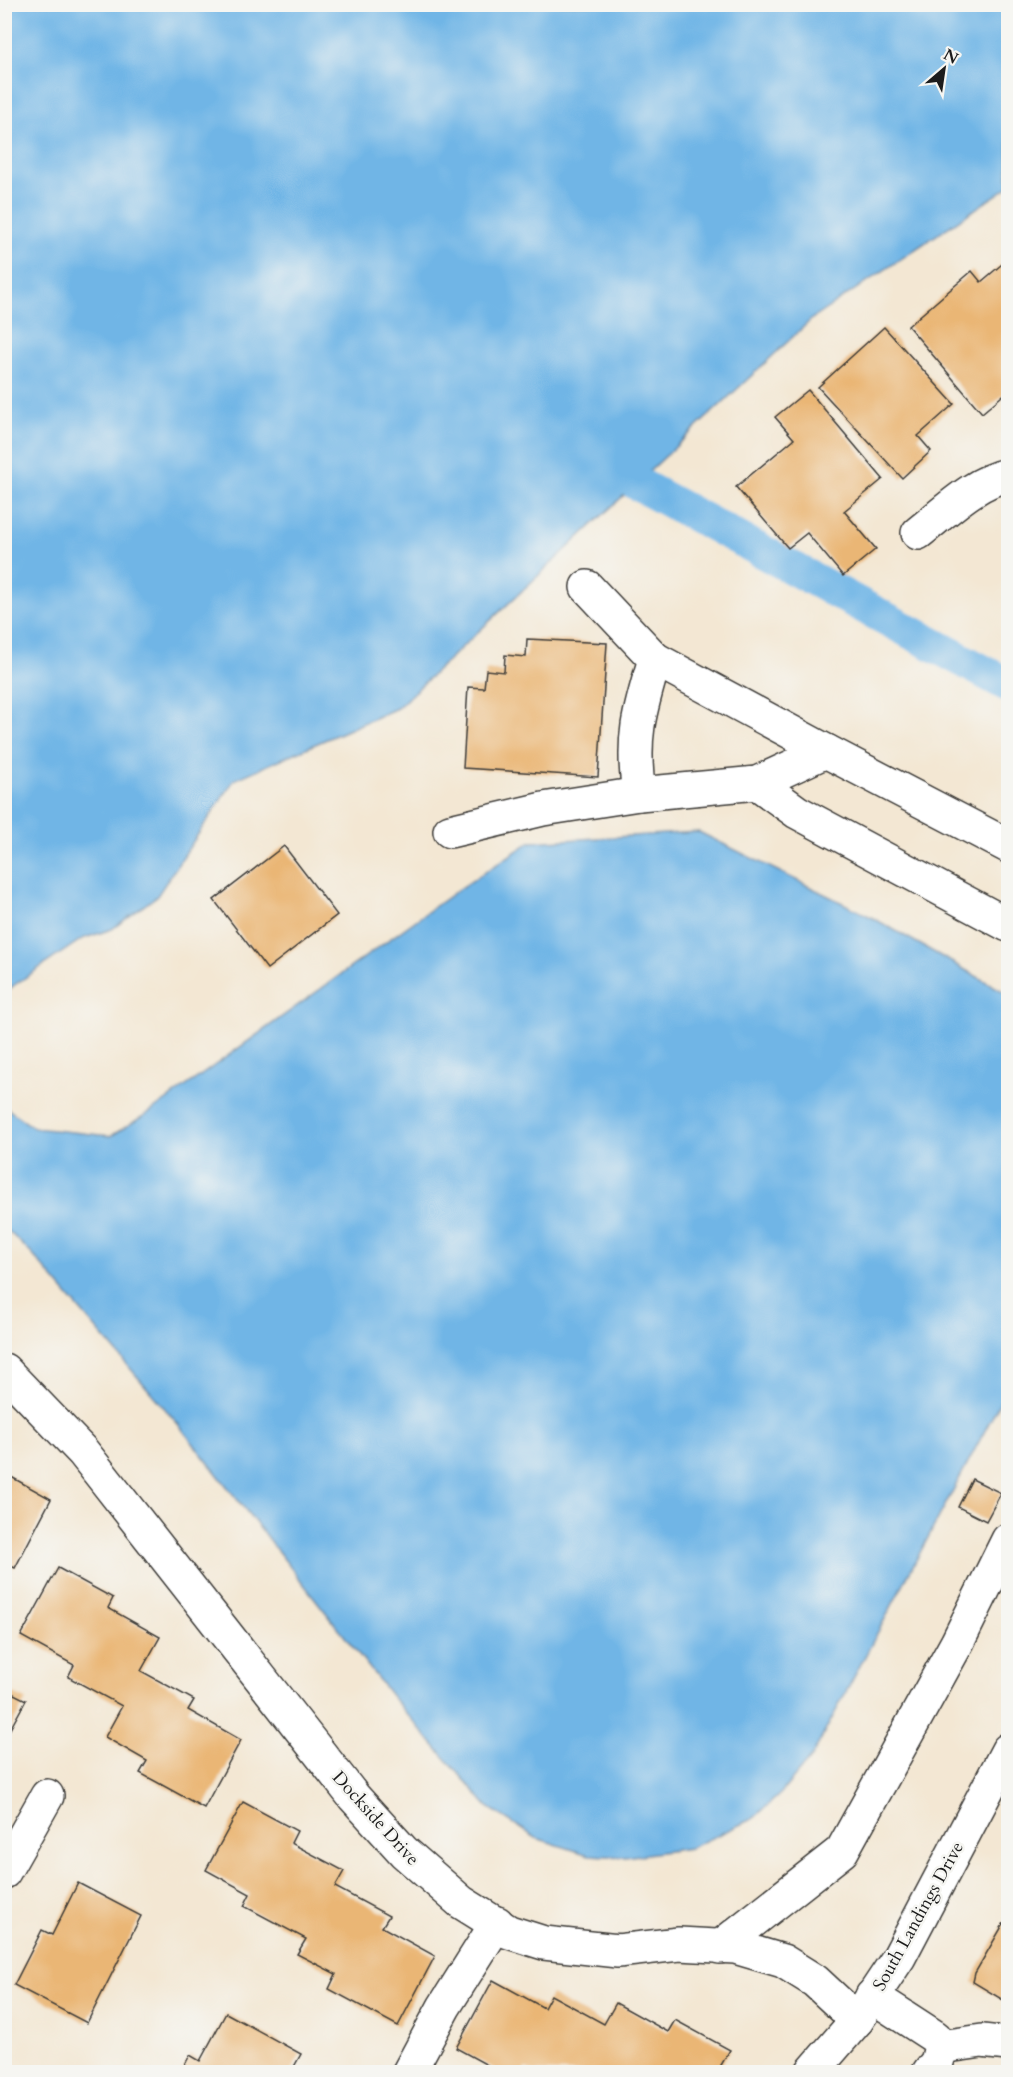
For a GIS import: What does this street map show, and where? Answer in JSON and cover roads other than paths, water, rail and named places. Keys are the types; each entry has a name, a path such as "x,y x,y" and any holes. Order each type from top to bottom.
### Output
{"street":[{"path":"918,533 965,497 998,477 1008,475"},
{"path":"587,587 655,659 1008,846"},
{"path":"639,794 634,757 639,712 655,659"},
{"path":"450,831 543,809 639,794 757,783 826,751"},
{"path":"757,783 797,812 1008,925"},
{"name":"Dockside Drive","path":"4,1370 83,1452 354,1797 432,1878 461,1902 509,1932 544,1942 618,1951 679,1944 735,1947 783,1961 865,2008 935,2037 935,2060"},
{"path":"720,1947 842,1851 957,1643 1008,1540"},
{"name":"South Landings Drive","path":"812,2073 865,2008 899,1957 1008,1750"},
{"path":"4,1872 47,1796"},
{"path":"410,2073 444,2007 497,1923"},
{"path":"935,2060 982,2041 1008,2044"}],"water":[{"path":"5,4 1008,5 1008,187 813,318 397,708 234,780 157,896 112,929 82,939 13,986 5,995"},
{"path":"699,832 873,918 1008,994 1008,1387 812,1756 781,1793 754,1818 690,1848 625,1857 589,1855 536,1838 488,1807 393,1698 178,1424 32,1254 5,1228 5,1107 34,1128 111,1136 150,1112 455,892 530,842"}],"waterway":[{"path":"636,483 1008,685"}]}
